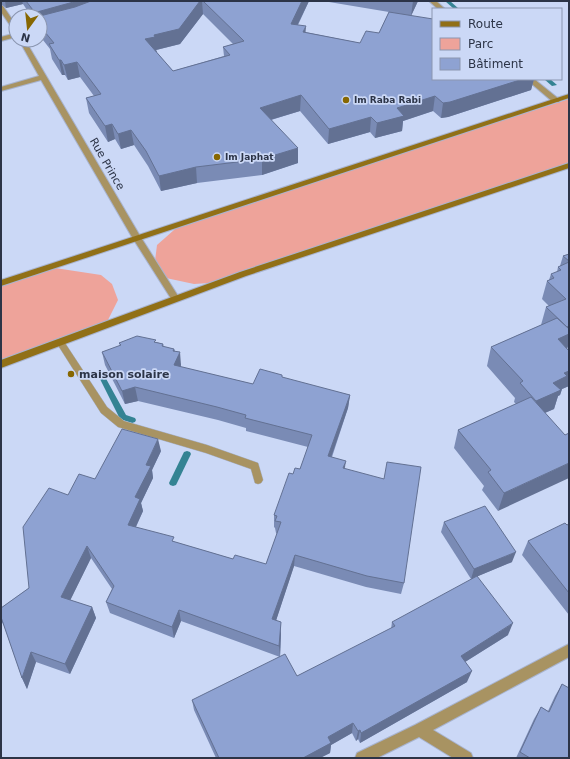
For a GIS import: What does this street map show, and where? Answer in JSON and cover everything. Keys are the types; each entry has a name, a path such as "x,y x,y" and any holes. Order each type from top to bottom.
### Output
{"main road":[{"path":"1,283 136,237 569,96"},
{"path":"1,364 175,298 569,165"}],"street":[{"path":"432,1 441,8"},
{"path":"1,7 8,18"},
{"name":"Rue Prince","path":"27,48 136,237 175,298"},
{"path":"1,89 44,77"},
{"path":"531,80 556,100"},
{"path":"362,758 420,730 569,650"},
{"path":"420,730 466,758"}],"lane":[{"path":"60,342 104,410 120,424 207,449 255,466 258,480"}],"green space":[{"path":"569,99 569,164 243,274 209,283 194,284 166,278 155,261 157,245 183,222"},
{"path":"55,268 101,275 112,284 118,300 107,322 1,362 1,283"}],"building":[{"path":"26,1 77,1 48,9 31,8"},
{"path":"91,1 200,1 179,29 154,35 155,37 145,39 173,71 230,55 223,47 244,41 203,1 302,1 291,24 306,26 303,32 360,43 366,31 379,33 389,12 432,19 432,80 520,80 450,102 443,103 435,96 397,108 404,116 377,123 371,117 329,129 301,95 260,108 298,148 262,159 196,167 159,176 146,151 131,130 118,134 112,124 105,126 86,98 101,94 77,62 64,65 61,60 59,60 49,44 54,43 48,36 48,14"},
{"path":"569,254 569,261 563,256"},
{"path":"569,262 569,326 567,327 546,307 566,299 547,281 554,278 551,274 561,270 558,267"},
{"path":"557,318 569,329 569,334 558,339 569,351 569,371 564,373 567,376 553,383 561,390 536,401 520,383 523,381 491,347"},
{"path":"137,336 156,340 154,342 174,349 173,351 180,352 174,365 253,384 260,369 282,375 282,377 350,395 328,456 346,461 343,468 384,479 387,462 421,467 404,583 367,576 295,555 272,619 281,622 279,646 179,610 172,627 106,602 114,586 87,546 61,597 92,607 65,664 31,652 22,678 1,617 1,608 29,588 23,527 49,488 68,495 79,474 95,479 122,429 158,439 146,465 151,466 135,497 140,499 128,525 174,537 172,541 233,559 235,555 266,564 281,522 275,521 277,516 274,515 289,473 293,474 295,468 300,469 312,435 245,418 246,415 217,407 135,387 122,391 102,352 121,345 119,343"},
{"path":"531,397 565,435 569,433 569,463 504,493 488,472 491,470 458,430"},
{"path":"485,506 516,552 474,569 444,522"},
{"path":"565,523 567,525 569,524 569,593 528,541"},
{"path":"477,576 513,623 461,656 472,671 361,733 353,723 328,737 331,743 303,758 219,758 192,700 285,654 297,676 395,626 392,622"},
{"path":"562,684 569,688 569,758 530,758 520,752 541,707 549,712"}],"waterway":[{"path":"447,1 456,8"},
{"path":"548,80 554,85"},
{"path":"102,377 123,417 132,420"},
{"path":"173,483 187,454"}],"place":[{"name":"Im Raba Rabi","path":"346,100"},
{"name":"Im Japhat","path":"217,157"},
{"name":"maison solaire","path":"71,374"}]}
